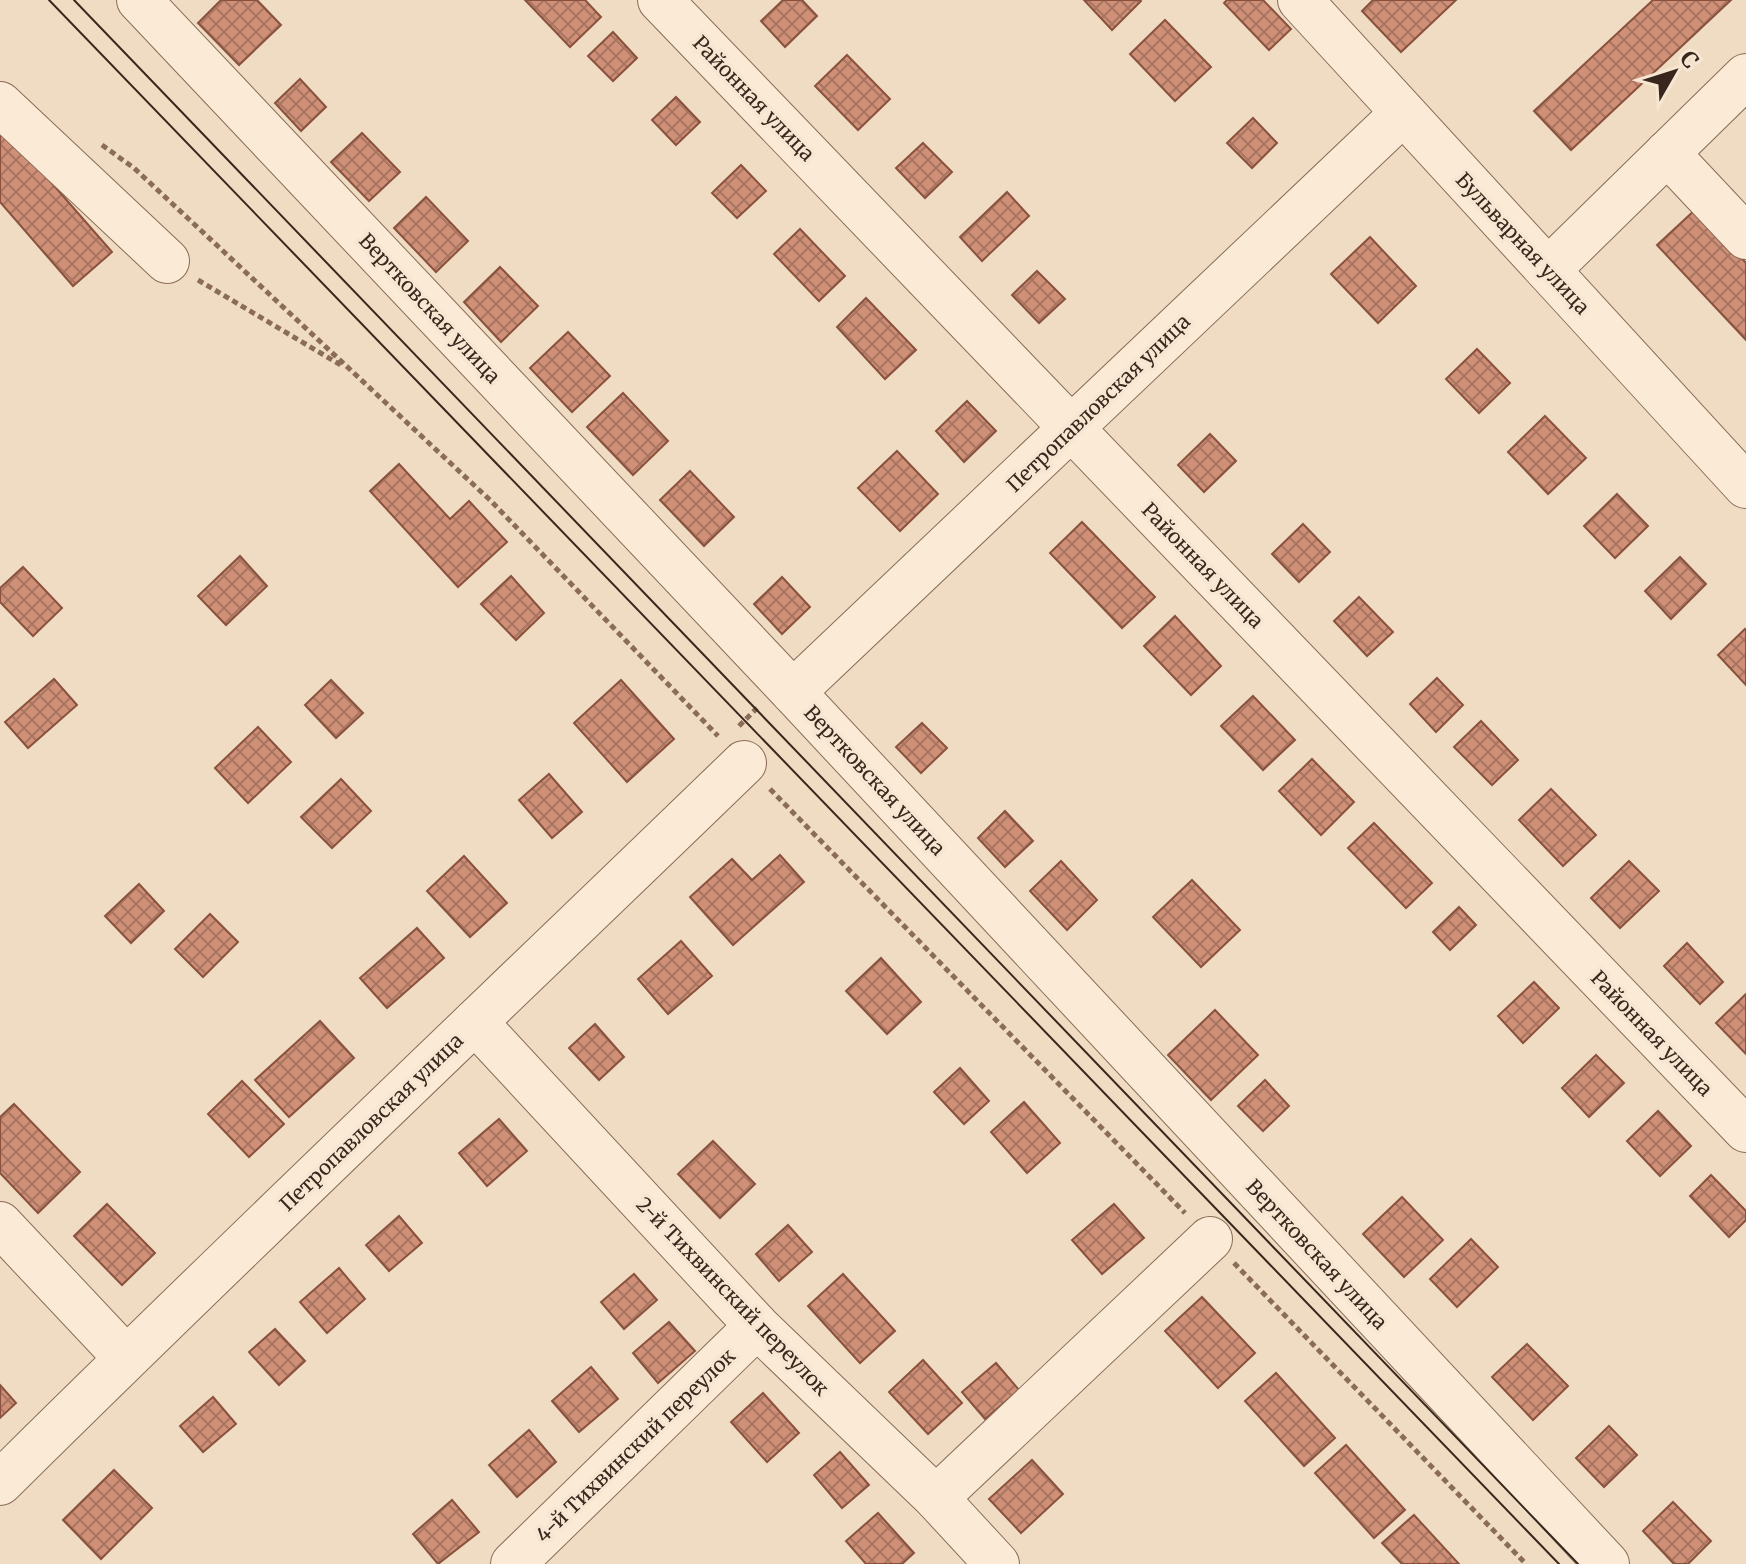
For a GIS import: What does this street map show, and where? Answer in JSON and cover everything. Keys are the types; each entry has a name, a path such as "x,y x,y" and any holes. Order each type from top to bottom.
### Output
{"street":[{"name":"Вертковская улица","path":"139,0 789,687 1607,1564"},
{"name":"Районная улица","path":"660,0 1746,1130"},
{"name":"Бульварная улица","path":"1300,0 1746,486"},
{"path":"1548,270 1746,76"},
{"path":"0,104 167,261"},
{"name":"Петропавловская улица","path":"789,687 1072,429 1403,113"},
{"path":"1667,153 1746,237"},
{"name":"Петропавловская улица","path":"0,1483 405,1086 475,1022 734,752"},
{"name":"2-й Тихвинский переулок","path":"475,1022 757,1326 936,1498 997,1564"},
{"path":"0,1224 126,1358"},
{"path":"936,1498 1210,1239"},
{"name":"4-й Тихвинский переулок","path":"513,1564 757,1326"}],"path":[{"path":"97,141 134,168 490,500 1526,1564"},
{"path":"167,261 355,374"},
{"path":"734,752 789,687"}],"building":[{"path":"221,0 257,0 281,25 239,65 198,23"},
{"path":"525,0 585,0 601,17 570,47"},
{"path":"783,0 802,0 817,16 785,47 761,21"},
{"path":"1084,0 1140,0 1141,1 1112,30"},
{"path":"1227,0 1263,0 1291,29 1269,50 1224,3"},
{"path":"1373,0 1456,0 1401,52 1362,11"},
{"path":"1653,0 1731,0 1571,150 1534,111"},
{"path":"1165,20 1211,67 1175,101 1130,54"},
{"path":"613,32 637,58 613,81 588,56"},
{"path":"847,55 890,99 858,130 815,86"},
{"path":"300,79 326,107 301,131 275,103"},
{"path":"676,97 700,122 676,145 652,120"},
{"path":"1253,118 1277,143 1252,168 1227,143"},
{"path":"0,124 112,252 73,286 0,202"},
{"path":"362,133 400,172 369,201 331,162"},
{"path":"923,143 952,172 925,198 896,168"},
{"path":"741,165 766,191 737,218 712,193"},
{"path":"1007,192 1029,216 982,261 960,237"},
{"path":"426,197 468,241 436,272 394,228"},
{"path":"1696,209 1746,263 1746,340 1657,245"},
{"path":"800,229 845,276 819,301 774,254"},
{"path":"1370,237 1416,286 1378,323 1331,274"},
{"path":"500,267 538,306 501,342 464,302"},
{"path":"1037,271 1065,299 1039,323 1012,295"},
{"path":"866,298 916,350 885,379 837,327"},
{"path":"568,332 610,376 572,412 530,368"},
{"path":"1477,349 1510,383 1479,413 1446,379"},
{"path":"623,393 668,441 633,475 587,427"},
{"path":"967,401 996,431 964,462 936,431"},
{"path":"1545,416 1586,458 1548,494 1508,452"},
{"path":"1210,434 1236,461 1204,492 1178,465"},
{"path":"897,451 938,494 900,531 858,488"},
{"path":"399,464 450,519 469,501 507,542 458,587 370,491"},
{"path":"690,471 734,517 704,546 660,500"},
{"path":"1617,494 1648,526 1615,558 1584,526"},
{"path":"1082,522 1155,597 1122,628 1050,553"},
{"path":"1303,524 1330,552 1299,582 1272,554"},
{"path":"240,556 267,586 226,625 198,596"},
{"path":"1680,557 1706,584 1671,619 1645,591"},
{"path":"23,567 62,608 33,636 0,602 0,588"},
{"path":"511,576 544,613 516,640 481,604"},
{"path":"782,577 810,607 782,634 754,604"},
{"path":"1359,597 1393,632 1367,656 1334,621"},
{"path":"1175,616 1221,666 1191,695 1144,646"},
{"path":"1746,630 1746,685 1718,655"},
{"path":"1437,678 1463,705 1436,732 1410,704"},
{"path":"54,679 77,705 28,748 5,722"},
{"path":"331,680 363,713 336,738 305,705"},
{"path":"621,680 674,739 627,782 574,723"},
{"path":"1253,696 1295,740 1263,770 1221,726"},
{"path":"1481,721 1518,760 1492,785 1454,747"},
{"path":"922,723 947,748 921,773 896,747"},
{"path":"258,727 291,762 248,803 215,768"},
{"path":"1312,759 1354,802 1321,835 1279,791"},
{"path":"549,774 582,812 552,838 519,800"},
{"path":"341,779 371,811 332,848 301,817"},
{"path":"1551,789 1596,835 1563,866 1519,820"},
{"path":"1005,811 1033,841 1005,867 978,838"},
{"path":"1374,823 1432,883 1406,908 1348,848"},
{"path":"780,855 804,882 733,945 690,897 732,859 752,880"},
{"path":"464,856 507,903 470,937 427,891"},
{"path":"1061,861 1097,900 1067,930 1030,891"},
{"path":"1629,861 1659,891 1620,928 1591,898"},
{"path":"1192,880 1240,930 1201,967 1153,917"},
{"path":"139,884 164,911 131,943 105,916"},
{"path":"1459,907 1476,925 1450,950 1433,932"},
{"path":"210,914 238,942 203,977 175,949"},
{"path":"417,928 444,958 387,1008 360,978"},
{"path":"681,941 712,976 668,1014 638,979"},
{"path":"1687,943 1723,982 1700,1004 1664,966"},
{"path":"881,958 921,1002 887,1034 846,991"},
{"path":"1534,982 1559,1008 1523,1043 1498,1016"},
{"path":"1746,994 1746,1054 1716,1023"},
{"path":"1215,1010 1258,1055 1211,1100 1168,1055"},
{"path":"320,1021 354,1058 289,1117 255,1080"},
{"path":"595,1024 624,1057 599,1080 569,1048"},
{"path":"1596,1055 1624,1083 1589,1117 1562,1088"},
{"path":"960,1068 989,1101 964,1124 934,1092"},
{"path":"1265,1080 1289,1106 1263,1131 1238,1106"},
{"path":"242,1081 284,1124 249,1157 208,1114"},
{"path":"1024,1102 1060,1143 1027,1173 991,1132"},
{"path":"14,1104 80,1172 38,1213 0,1173 0,1117"},
{"path":"1658,1111 1691,1146 1660,1176 1627,1141"},
{"path":"499,1119 527,1151 487,1186 459,1153"},
{"path":"713,1141 755,1184 720,1218 678,1174"},
{"path":"1711,1175 1746,1211 1746,1220 1729,1237 1690,1196"},
{"path":"1402,1197 1443,1240 1404,1277 1363,1234"},
{"path":"107,1204 155,1253 122,1285 74,1236"},
{"path":"1114,1204 1144,1238 1102,1274 1072,1240"},
{"path":"399,1216 422,1243 389,1271 366,1245"},
{"path":"788,1225 812,1252 779,1281 756,1254"},
{"path":"1471,1239 1498,1267 1457,1307 1430,1279"},
{"path":"339,1268 365,1299 327,1333 300,1302"},
{"path":"634,1274 657,1300 624,1329 601,1302"},
{"path":"843,1274 895,1331 860,1363 808,1306"},
{"path":"1202,1297 1255,1353 1218,1388 1165,1331"},
{"path":"669,1322 695,1351 658,1383 633,1353"},
{"path":"275,1329 305,1361 279,1385 249,1352"},
{"path":"1527,1344 1568,1386 1533,1420 1492,1377"},
{"path":"923,1360 962,1403 928,1434 889,1392"},
{"path":"996,1363 1019,1390 985,1419 962,1392"},
{"path":"591,1367 618,1399 579,1432 552,1401"},
{"path":"1276,1373 1335,1438 1304,1466 1245,1401"},
{"path":"0,1385 16,1403 0,1418"},
{"path":"763,1393 799,1433 767,1462 731,1422"},
{"path":"213,1397 236,1424 203,1452 180,1426"},
{"path":"1609,1426 1637,1455 1604,1487 1576,1458"},
{"path":"529,1430 556,1462 517,1497 489,1465"},
{"path":"1346,1445 1405,1510 1374,1538 1315,1473"},
{"path":"840,1452 869,1485 842,1508 814,1475"},
{"path":"1032,1460 1063,1494 1021,1533 989,1499"},
{"path":"114,1470 152,1508 101,1559 63,1520"},
{"path":"452,1500 479,1532 438,1564 413,1534"},
{"path":"1673,1502 1711,1541 1688,1564 1674,1564 1643,1531"},
{"path":"878,1513 914,1553 902,1564 866,1564 846,1541"},
{"path":"1414,1515 1459,1564 1402,1564 1382,1543"}],"tram line":[{"path":"49,0 1559,1564"},
{"path":"74,0 1578,1564"}]}
